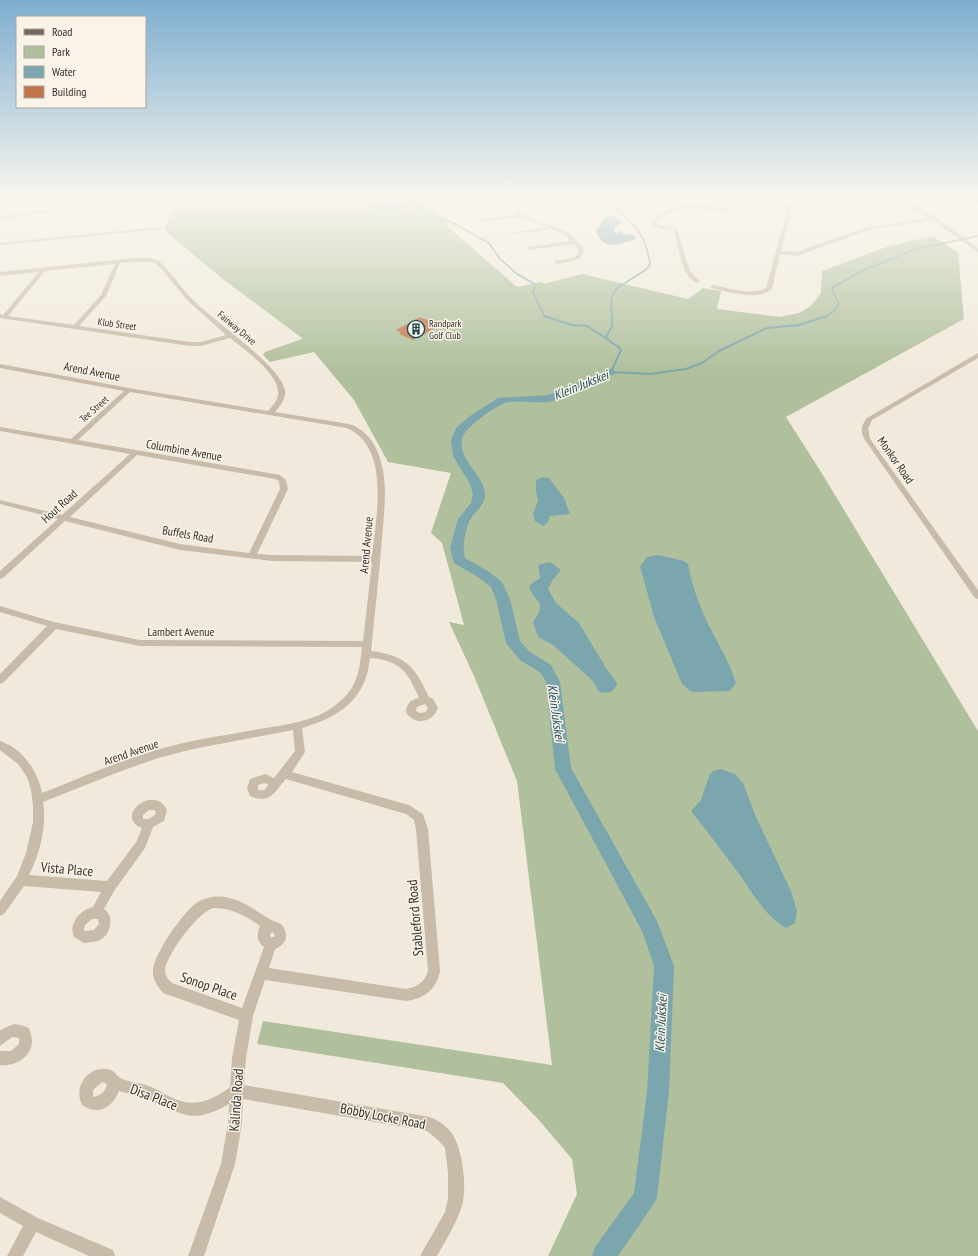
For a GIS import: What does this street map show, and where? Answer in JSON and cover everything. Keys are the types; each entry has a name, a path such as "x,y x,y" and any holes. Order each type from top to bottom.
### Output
{"street":[{"path":"557,262 573,260 579,257 580,255"},
{"path":"683,255 686,269 691,277 697,281"},
{"path":"713,287 750,293 764,292 769,289 777,255"},
{"name":"Fairway Drive","path":"118,262 150,260 159,263 188,298 230,336 252,352 277,380 281,391 281,400 270,413"},
{"path":"0,274 118,262 106,292 75,327"},
{"path":"3,316 43,270"},
{"name":"Klub Street","path":"3,316 195,344 230,336"},
{"name":"Monkor Road","path":"978,355 869,420 864,431 871,445 978,596"},
{"name":"Arend Avenue","path":"0,366 129,390 349,426 357,429 365,436 374,451 380,470 380,513 377,559 364,671 355,692 347,702 316,720 297,726 165,752 38,799"},
{"name":"Tee Street","path":"72,442 129,390"},
{"name":"Columbine Avenue","path":"0,429 271,476 282,480 284,489 252,556"},
{"name":"Hout Road","path":"0,576 135,453"},
{"name":"Buffels Road","path":"0,502 180,546 252,556 377,559"},
{"name":"Lambert Avenue","path":"0,609 54,625 140,643 366,644"},
{"path":"0,680 54,625"},
{"path":"366,654 375,654 387,657 406,668 411,673 425,700"},
{"path":"274,785 300,752 297,726"},
{"path":"0,745 25,764 33,780 38,799 38,828 32,852 21,880 0,910"},
{"name":"Stableford Road","path":"261,973 406,995 422,991 433,978 434,971 422,824 419,817 414,813 401,808 284,774"},
{"path":"96,913 110,887 142,844 149,824"},
{"name":"Vista Place","path":"21,880 110,887"},
{"name":"Sonop Place","path":"246,1016 168,988 162,983 160,978 160,965 187,920 204,905 212,903 232,905 256,915 271,927 279,928 281,933 279,939 271,944"},
{"name":"Kalinda Road","path":"196,1256 228,1164 232,1144 239,1058 246,1016 271,944"},
{"path":"0,1039 7,1033 15,1030 24,1033 26,1039 24,1047 19,1054 11,1058 0,1058"},
{"name":"Disa Place","path":"114,1083 135,1088 184,1109 212,1106 223,1101 237,1091"},
{"name":"Bobby Locke Road","path":"237,1091 421,1122 430,1124 439,1130 450,1143 456,1196 451,1215 428,1256"},
{"path":"0,1204 32,1222 107,1256"},
{"path":"15,1256 32,1222"}],"green space":[{"path":"193,255 480,255 517,287 541,282 544,284 582,274 688,299 703,288 721,291 717,309 780,317 799,313 811,306 821,293 822,271 866,255 958,255 964,319 786,417 978,731 978,1256 548,1256 577,1194 572,1159 538,1119 503,1083 257,1044 263,1021 552,1065 517,781 474,676 449,622 464,625 442,543 431,533 451,473 388,462 354,400 314,352 270,362 263,355 265,352 302,338 224,280"}],"water":[{"path":"543,477 549,478 564,498 570,514 550,516 547,523 543,526 535,521 533,514 538,501 536,480"},
{"path":"658,555 684,561 688,564 701,609 729,665 736,683 730,691 695,692 690,691 682,684 654,617 640,566 647,557"},
{"path":"550,562 561,570 552,581 548,589 556,603 579,623 606,668 617,683 611,692 599,692 593,681 553,645 538,637 533,622 540,610 540,606 529,587 540,578 538,565"},
{"path":"721,769 735,774 743,783 756,817 791,891 797,911 795,923 786,928 772,918 760,904 740,875 691,811 701,800 709,776 713,771"}],"building":[{"name":"Randpark Golf Club","path":"420,317 427,320 430,318 443,324 413,340 399,334 401,332 396,330"}],"waterway":[{"path":"497,255 517,274 533,283 535,286 533,293 545,316"},
{"path":"625,283 647,269 650,264 648,255"},
{"name":"Klein Jukskei","path":"826,317 836,309 839,304 832,290 833,287 864,270 902,255"},
{"path":"612,317 611,302 613,294 618,287 623,284"},
{"path":"545,316 572,325 587,326 607,339"},
{"name":"Klein Jukskei","path":"612,317 612,326 606,337 621,350 611,372 650,374 686,369 702,363 719,351 767,328 799,325 827,316"},
{"name":"Klein Jukskei","path":"604,1256 645,1197 658,1092 664,966 650,927 563,769 553,682 546,669 525,656 513,643 503,599 497,585 483,574 459,560 456,548 464,519 477,504 479,494 476,484 459,456 456,440 460,430 474,418 502,400 551,398 611,372"}],"place":[{"name":"Randpark Golf Club","path":"416,329"}]}
